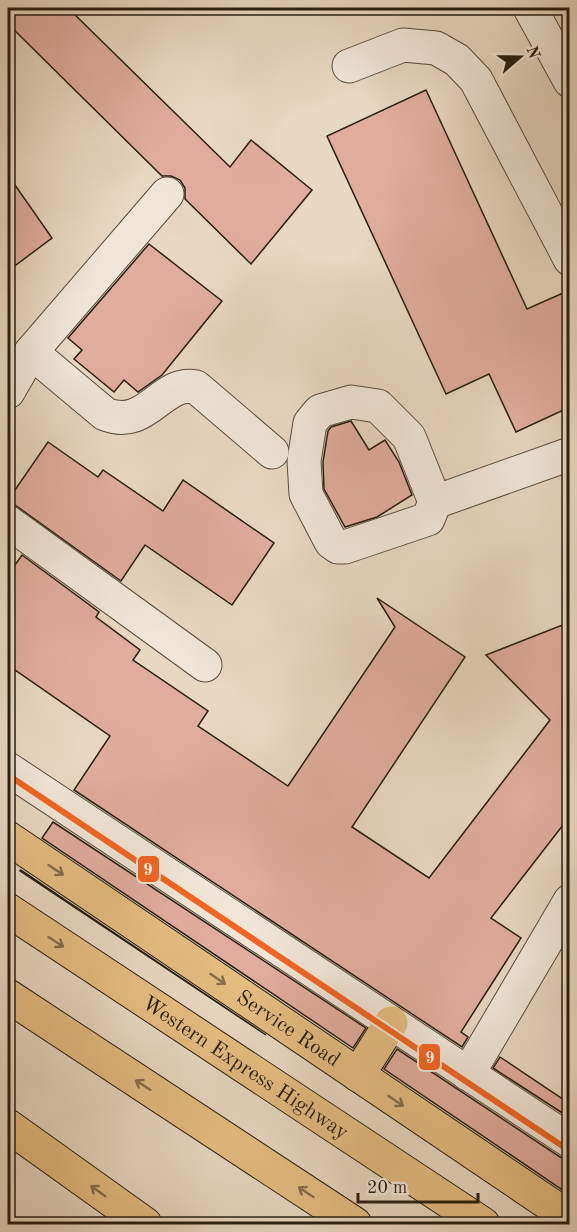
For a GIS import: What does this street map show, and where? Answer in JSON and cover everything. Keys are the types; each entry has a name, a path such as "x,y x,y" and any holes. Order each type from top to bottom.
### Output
{"main road":[{"name":"Service Road","path":"8,838 570,1218"},
{"name":"Western Express Highway","path":"8,910 483,1224"},
{"path":"8,996 355,1224"},
{"path":"358,1075 391,1023"},
{"path":"8,1126 139,1223"}],"street":[{"path":"530,8 570,81"},
{"path":"349,66 403,45 436,48 457,60 476,80 557,207 570,260"},
{"path":"8,392 31,352 167,194"},
{"path":"31,352 105,414 117,418 130,418 186,385 196,387 272,452"},
{"path":"435,502 409,437 378,406 351,402 320,411 310,423 304,460 306,494 331,542 338,547 345,548 428,519 435,502 570,454"},
{"path":"8,522 205,665"},
{"path":"8,769 570,1141"},
{"path":"468,1074 570,901"}],"building":[{"path":"8,8 68,8 230,167 251,140 312,190 251,264 185,199 185,188 180,180 171,176 162,176 8,24"},
{"path":"426,90 527,309 570,290 570,407 516,432 489,374 446,394 327,136"},
{"path":"8,175 52,238 8,271"},
{"path":"149,244 222,301 162,375 138,392 124,380 114,392 74,359 82,350 68,338"},
{"path":"351,421 369,450 385,440 399,462 412,495 377,517 345,527 324,489 323,462 328,431 331,427"},
{"path":"48,442 98,477 103,470 163,511 183,480 274,543 232,605 145,545 121,581 8,500"},
{"path":"22,555 99,612 96,617 140,650 133,660 208,711 198,726 288,786 395,627 377,598 465,657 352,827 429,878 550,720 486,655 570,622 570,816 491,918 521,938 461,1032 468,1037 462,1047 74,790 110,736 8,665 8,575"},
{"path":"53,822 366,1028 353,1048 42,838"},
{"path":"21,870 266,1035 20,871"},
{"path":"397,1049 560,1157 570,1160 570,1195 384,1069"},
{"path":"500,1057 570,1104 570,1118 493,1068"}],"transit line":[{"name":"9","path":"8,775 570,1151"}]}
